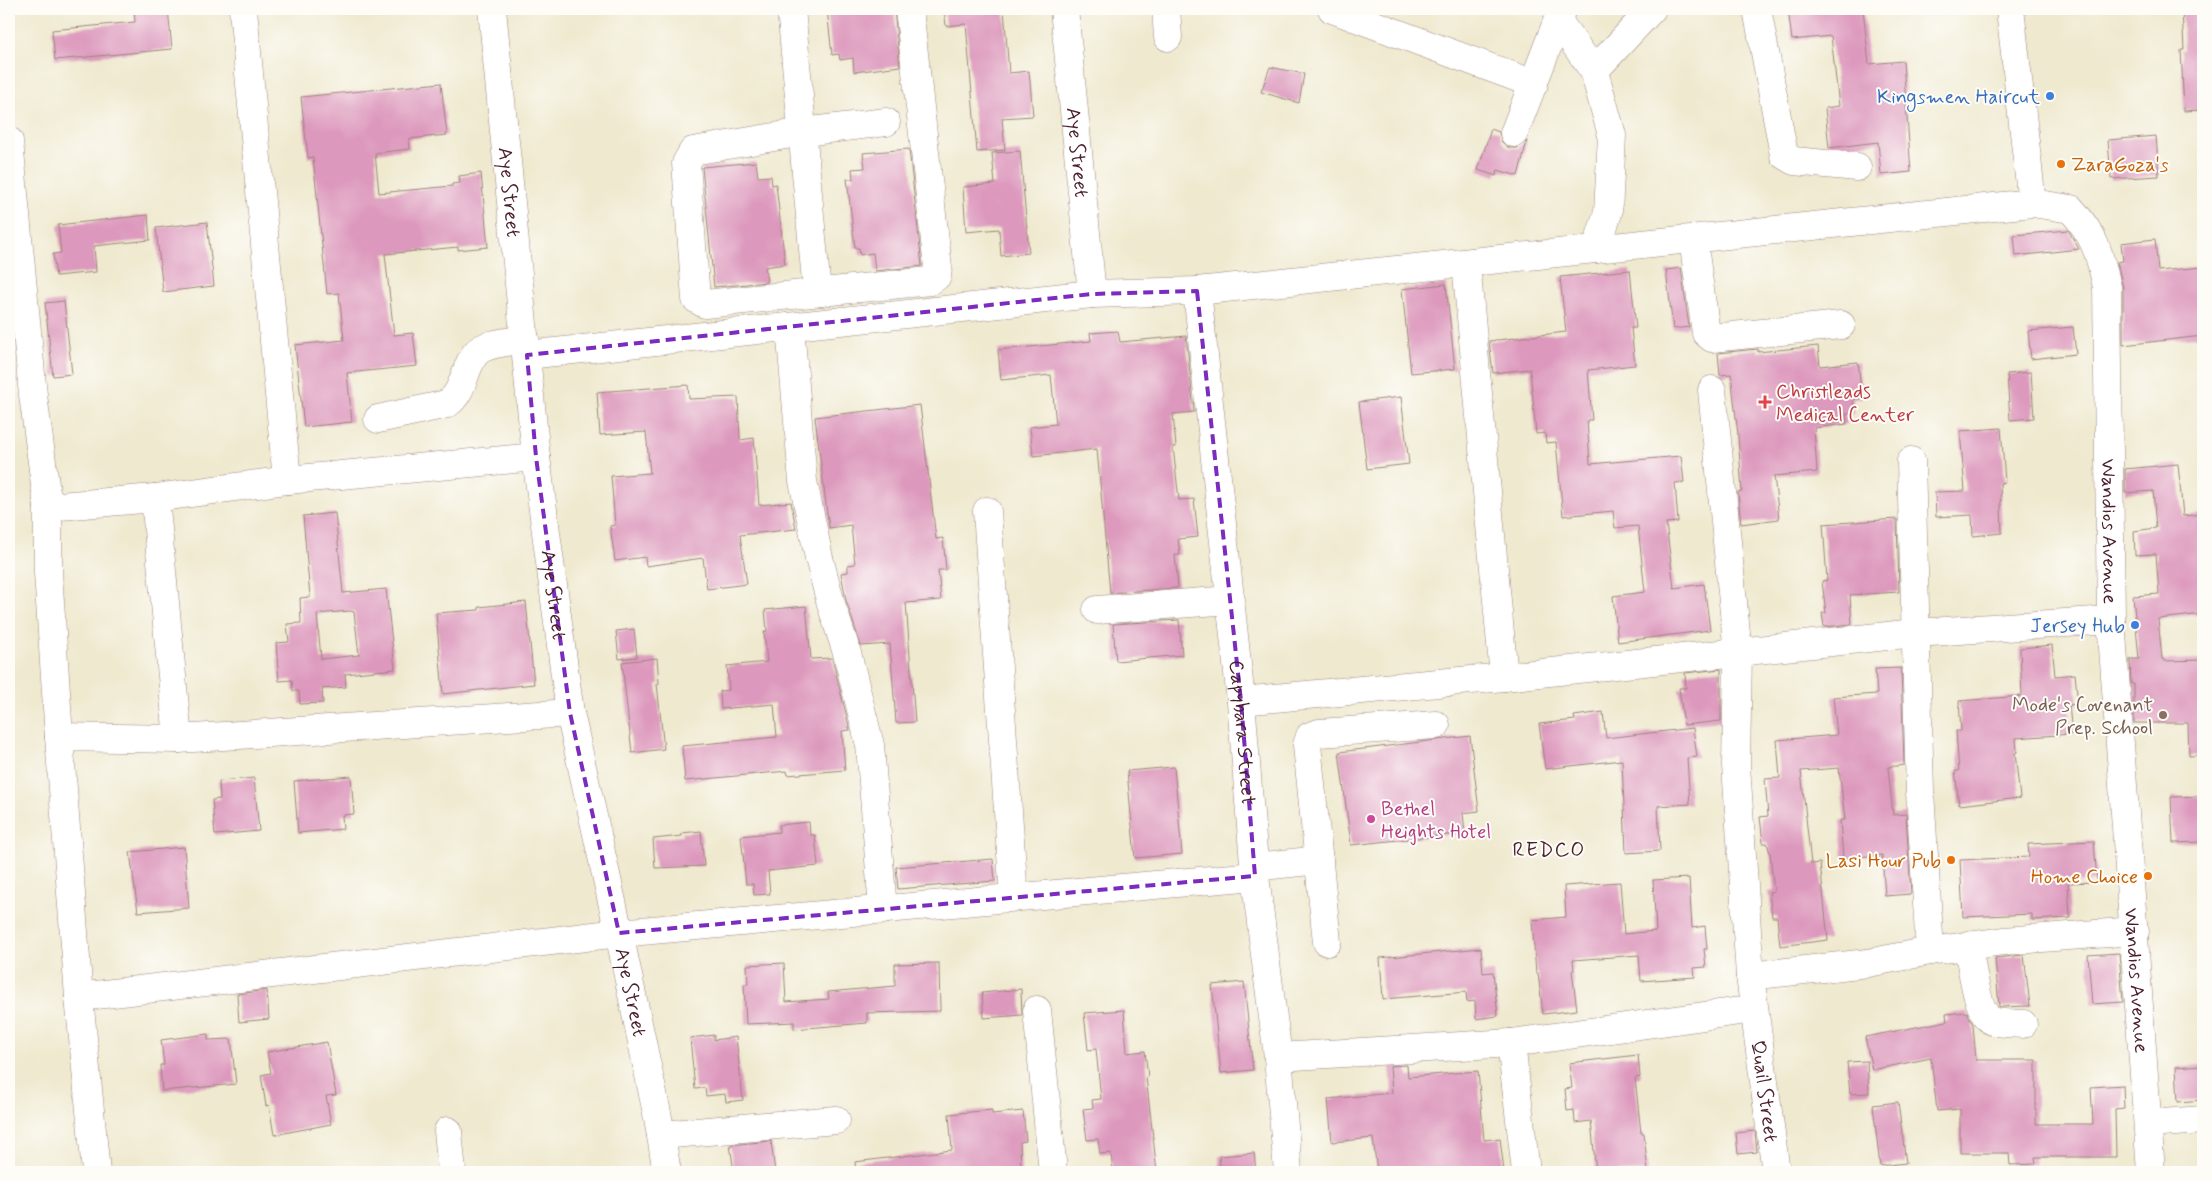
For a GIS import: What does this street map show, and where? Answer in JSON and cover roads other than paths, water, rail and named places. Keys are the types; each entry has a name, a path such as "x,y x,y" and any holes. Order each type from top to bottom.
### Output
{"street":[{"path":"243,9 286,480"},
{"name":"Aye Street","path":"492,9 536,457 570,713 619,933 667,1172"},
{"path":"791,9 817,292"},
{"path":"886,122 803,132 694,151 686,163 696,299 705,304 930,281 937,276 938,268 909,9"},
{"name":"Aye Street","path":"1064,9 1092,294"},
{"path":"1166,9 1168,37"},
{"path":"1332,9 1534,84"},
{"path":"1594,71 1652,9"},
{"path":"1757,9 1784,155 1794,161 1857,167"},
{"path":"2010,9 2032,203"},
{"path":"1514,133 1560,15"},
{"path":"1560,15 1594,71 1612,135 1608,214 1596,249"},
{"path":"9,141 33,395 48,507 48,572 59,737 79,997 96,1172"},
{"name":"Wandios Avenue","path":"378,419 447,404 456,399 476,353 486,347 526,347 790,327 1092,294 1197,292 2032,203 2071,209 2086,226 2099,249 2107,287 2111,620 2151,1172"},
{"path":"1693,239 1706,333 1712,338 1841,325"},
{"path":"1466,262 1504,677"},
{"name":"Capybara Street","path":"1197,292 1231,600 1255,871 1278,1057 1288,1172"},
{"path":"790,327 803,481 830,604 847,653 870,745 883,910"},
{"name":"Quail Street","path":"1712,390 1738,653 1736,773 1750,976 1776,1172"},
{"path":"48,507 155,498 286,480 536,457"},
{"path":"1912,461 1920,792 1930,951"},
{"path":"155,498 178,739"},
{"path":"987,511 1014,897"},
{"path":"1097,610 1231,600"},
{"path":"1241,701 1504,677 1915,634 2111,620"},
{"path":"59,737 178,739 570,713"},
{"path":"1328,942 1307,745 1310,736 1319,733 1436,725"},
{"path":"79,997 619,933 1014,897 1255,871 1319,860"},
{"path":"1750,976 1868,963 1968,945 2135,931"},
{"path":"1968,945 1981,1007 1987,1018 1992,1021 2023,1024"},
{"path":"1278,1057 1511,1044 1754,1009"},
{"path":"1037,1010 1053,1172"},
{"path":"1511,1044 1526,1172"},
{"path":"661,1135 836,1120"},
{"path":"2148,1124 2203,1120"},
{"path":"448,1131 452,1172"}],"place":[{"name":"Kingsmen Haircut","path":"2050,96"},
{"name":"ZaraGoza's","path":"2061,164"},
{"name":"Christleads Medical Center","path":"1765,402"},
{"name":"Jersey Hub","path":"2135,625"},
{"name":"Mode's Covenant Prep. School","path":"2163,715"},
{"name":"Bethel Heights Hotel","path":"1371,819"},
{"name":"Lasi Hour Pub","path":"1951,860"},
{"name":"Home Choice","path":"2148,876"}],"district":[{"name":"REDCO","path":"1549,849"}]}
